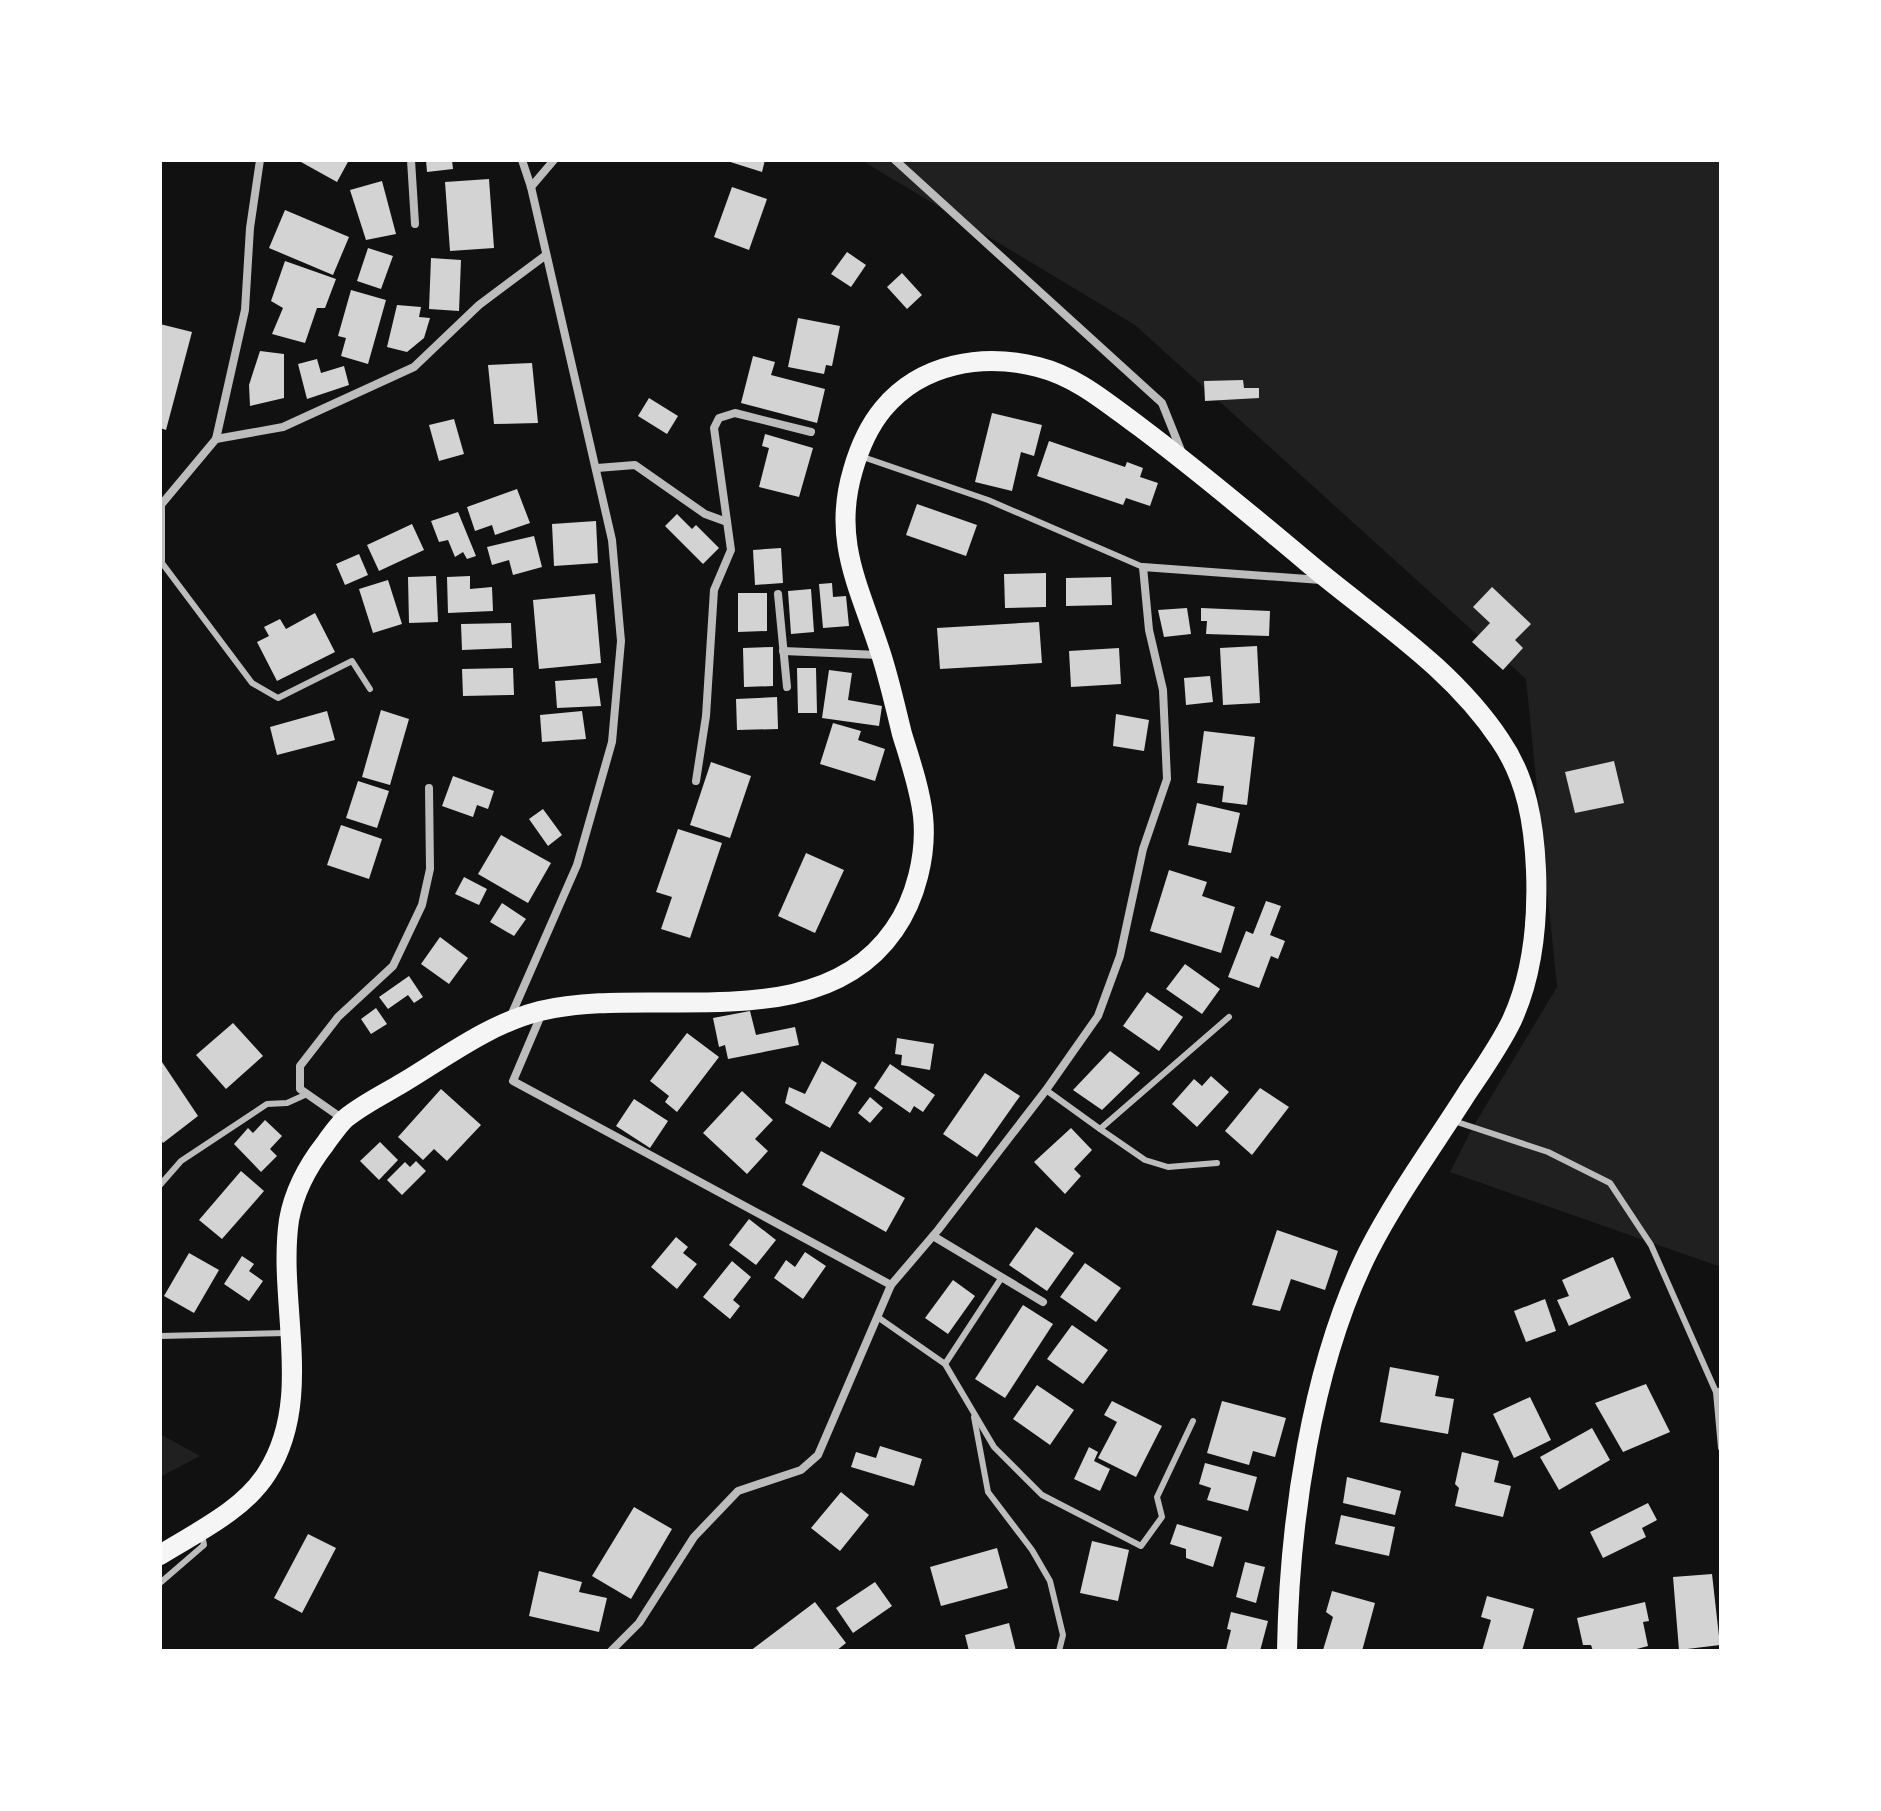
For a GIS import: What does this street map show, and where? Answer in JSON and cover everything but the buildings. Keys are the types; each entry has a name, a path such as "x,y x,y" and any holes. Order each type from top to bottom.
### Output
{"main road":[{"path":"160,1555 224,1515 263,1481 275,1459 288,1415 291,1383 287,1240 290,1213 301,1181 317,1154 344,1120 450,1053 508,1022 544,1010 584,1005 775,998 806,991 841,976 867,959 892,934 915,886 922,850 923,812 881,655 847,550 844,519 848,486 857,455 874,421 888,402 907,387 940,367 980,361 1031,365 1064,376 1096,394 1186,461 1330,581 1430,658 1495,731 1512,758 1533,824 1537,914 1528,970 1514,1016 1369,1249 1336,1326 1320,1383 1300,1495 1287,1651"}],"street":[{"path":"161,506 216,439 245,310 250,228 260,160"},
{"path":"411,160 415,224"},
{"path":"508,1022 577,865 612,742 621,641 612,540 531,187 522,160"},
{"path":"531,187 554,160"},
{"path":"895,160 1162,403 1186,461"},
{"path":"216,439 283,427 414,367 479,305 546,255"},
{"path":"696,781 706,716 714,590 731,550 714,428 719,418 735,413 811,432"},
{"path":"597,468 635,465 705,514 727,522"},
{"path":"611,1651 639,1623 694,1537 738,1491 801,1470 818,1455 891,1285 1046,1090 1098,1016 1120,956 1143,849 1167,779 1163,690 1149,630 1143,567 1330,581"},
{"path":"778,594 787,687"},
{"path":"783,651 881,655"},
{"path":"344,1120 300,1089 300,1066 338,1017 393,966 422,905 430,869 429,788"},
{"path":"544,1010 513,1081 891,1285"},
{"path":"933,1236 1043,1302"}],"lane":[{"path":"857,455 988,500 1143,567"},
{"path":"161,506 161,566 252,683 278,698 352,661 370,689"},
{"path":"1100,1129 1229,1017"},
{"path":"1046,1090 1145,1160 1168,1167 1217,1163"},
{"path":"160,1185 181,1161 267,1104 287,1103 307,1094"},
{"path":"1450,1119 1548,1152 1610,1183 1651,1245 1719,1391 1721,1448"},
{"path":"945,1364 1002,1277"},
{"path":"879,1318 945,1364 994,1447 1042,1495 1141,1546 1162,1517 1157,1497 1193,1421"},
{"path":"160,1336 290,1333"},
{"path":"972,1410 988,1492 1032,1550 1050,1581 1063,1635 1059,1651"},
{"path":"160,1583 204,1545 201,1529"}],"shaded area":[{"path":"861,160 1721,160 1721,1267 1450,1172 1473,1127 1557,987 1526,679 1135,325"},
{"path":"160,1434 200,1456 160,1477"}]}
